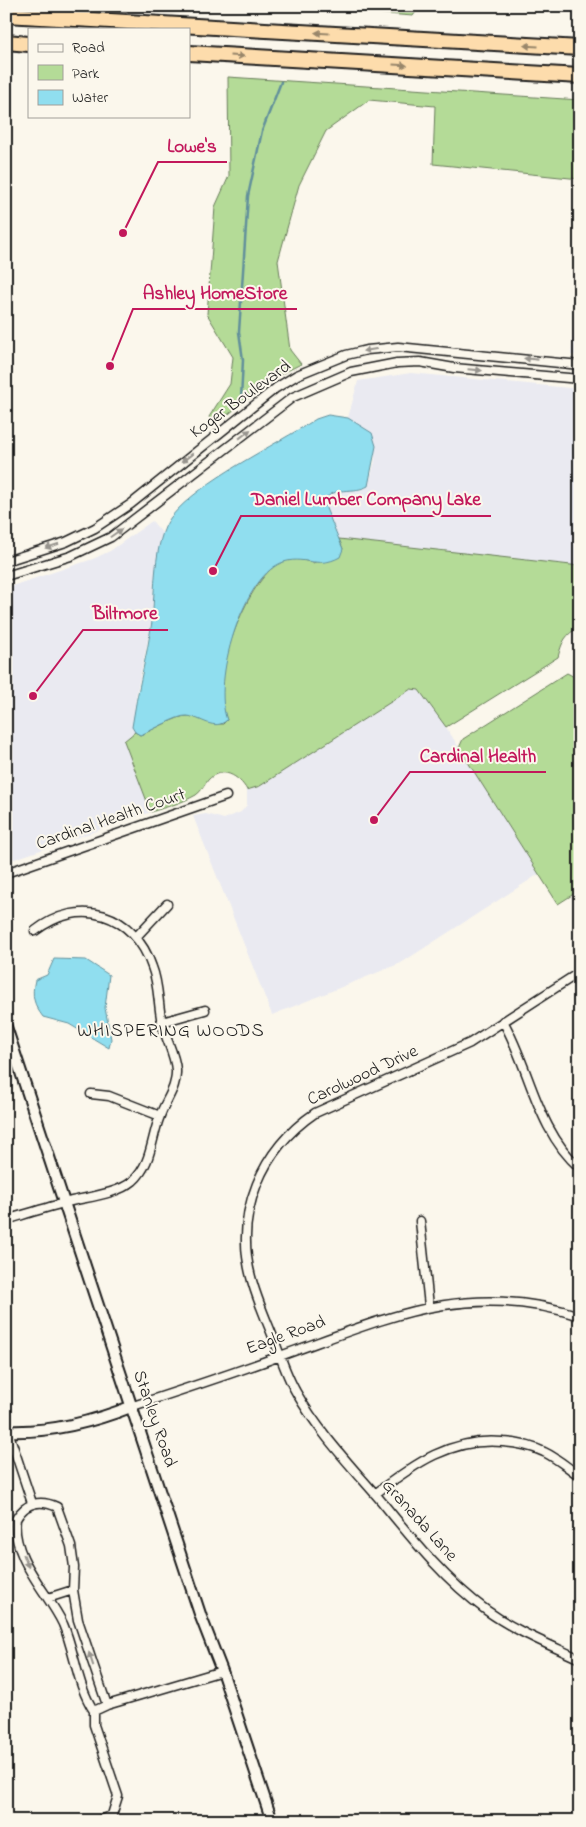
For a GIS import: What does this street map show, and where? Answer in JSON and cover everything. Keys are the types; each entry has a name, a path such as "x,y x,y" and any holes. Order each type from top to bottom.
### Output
{"highway":[{"path":"20,6 130,23"},
{"path":"6,15 580,48"},
{"path":"6,42 28,44"},
{"path":"190,53 580,76"}],"street":[{"name":"Koger Boulevard","path":"6,561 66,542 95,528 131,504 276,388 297,375 346,355 367,350 398,347 580,365"},
{"name":"Koger Boulevard","path":"6,576 71,556 111,536 293,397 344,375 370,367 420,362 454,368 580,379"},
{"name":"Cardinal Health Court","path":"6,873 226,796"},
{"path":"137,936 167,904"},
{"path":"6,1220 112,1191 132,1182 144,1168 160,1116 175,1086 176,1068 162,1022 153,968 137,936 119,922 103,915 83,912 68,913 50,919 35,931"},
{"name":"Carolwood Drive","path":"280,1356 257,1299 250,1274 247,1246 246,1227 249,1208 254,1187 266,1163 297,1125 315,1113 470,1043 580,972"},
{"path":"162,1022 205,1010"},
{"path":"503,1021 511,1035 548,1126 560,1147 580,1168"},
{"name":"Stanley Road","path":"6,1027 133,1406 201,1617 222,1671 272,1821"},
{"path":"91,1094 109,1096 160,1116"},
{"path":"420,1221 429,1306"},
{"name":"Eagle Road","path":"7,1431 52,1428 101,1418 280,1356 369,1322 429,1306 472,1300 539,1306 580,1316"},
{"name":"Granada Lane","path":"280,1356 296,1393 318,1426 439,1568 486,1610 518,1630 580,1659"},
{"path":"7,1431 32,1503"},
{"path":"375,1494 410,1467 434,1454 458,1444 486,1440 516,1443 544,1452 580,1476"},
{"path":"98,1821 112,1815 118,1796 94,1725 94,1711 88,1700 63,1625 48,1598 29,1571 16,1531 17,1517 32,1503 57,1506 71,1546 74,1567 73,1590 78,1620 107,1705"},
{"path":"48,1598 73,1590"},
{"path":"94,1711 107,1705 222,1671"}],"shaded area":[{"path":"580,269 580,355 571,355"},
{"path":"411,373 580,389 580,566 339,539 325,506 326,498 331,493 339,490 361,490 368,486 375,461 372,433 348,418 358,381"},
{"path":"152,521 163,534 154,580 152,621 137,691 132,727 135,732 124,741 151,812 6,862 6,588 93,559 110,551"},
{"path":"411,689 419,690 446,727 539,874 401,963 272,1015 193,816 206,814 224,819 241,812 247,805 247,790 260,786"}],"green space":[{"path":"282,6 420,6 413,16"},
{"path":"228,77 580,100 580,179 433,164 435,106 369,100 326,131 299,185 278,261 290,350 301,364 275,377 215,425 209,417 230,384 233,357 207,314 215,207 229,176"},
{"path":"339,539 580,566 580,627 565,639 558,657 446,727 419,690 411,689 260,786 247,790 235,777 230,774 219,773 208,780 196,795 180,803 151,812 124,741 135,732 140,735 184,716 223,724 227,720 222,692 225,660 237,624 256,587 268,572 280,562 294,558 313,563 343,549"},
{"path":"567,673 580,680 580,890 558,904 459,748 463,739"}],"water":[{"path":"328,415 348,418 372,433 376,446 368,486 357,490 336,492 326,498 325,506 343,549 340,557 324,562 296,560 281,563 267,573 254,589 234,633 227,658 223,703 227,720 217,725 183,716 140,735 132,727 152,622 158,553 165,527 171,517 184,503 200,490 239,464 316,419"},
{"path":"54,959 86,960 109,975 105,1008 111,1039 109,1048 69,1024 43,1017 40,1013 33,996 35,980 47,975"}],"waterway":[{"path":"241,399 243,360 239,332 248,196 262,131 281,82"}],"place":[{"name":"Lowe's","path":"123,233"},
{"name":"Ashley HomeStore","path":"110,366"},
{"name":"Daniel Lumber Company Lake","path":"213,571"},
{"name":"Biltmore","path":"33,696"},
{"name":"Cardinal Health","path":"374,820"}],"district":[{"name":"WHISPERING WOODS","path":"171,1031"}]}
